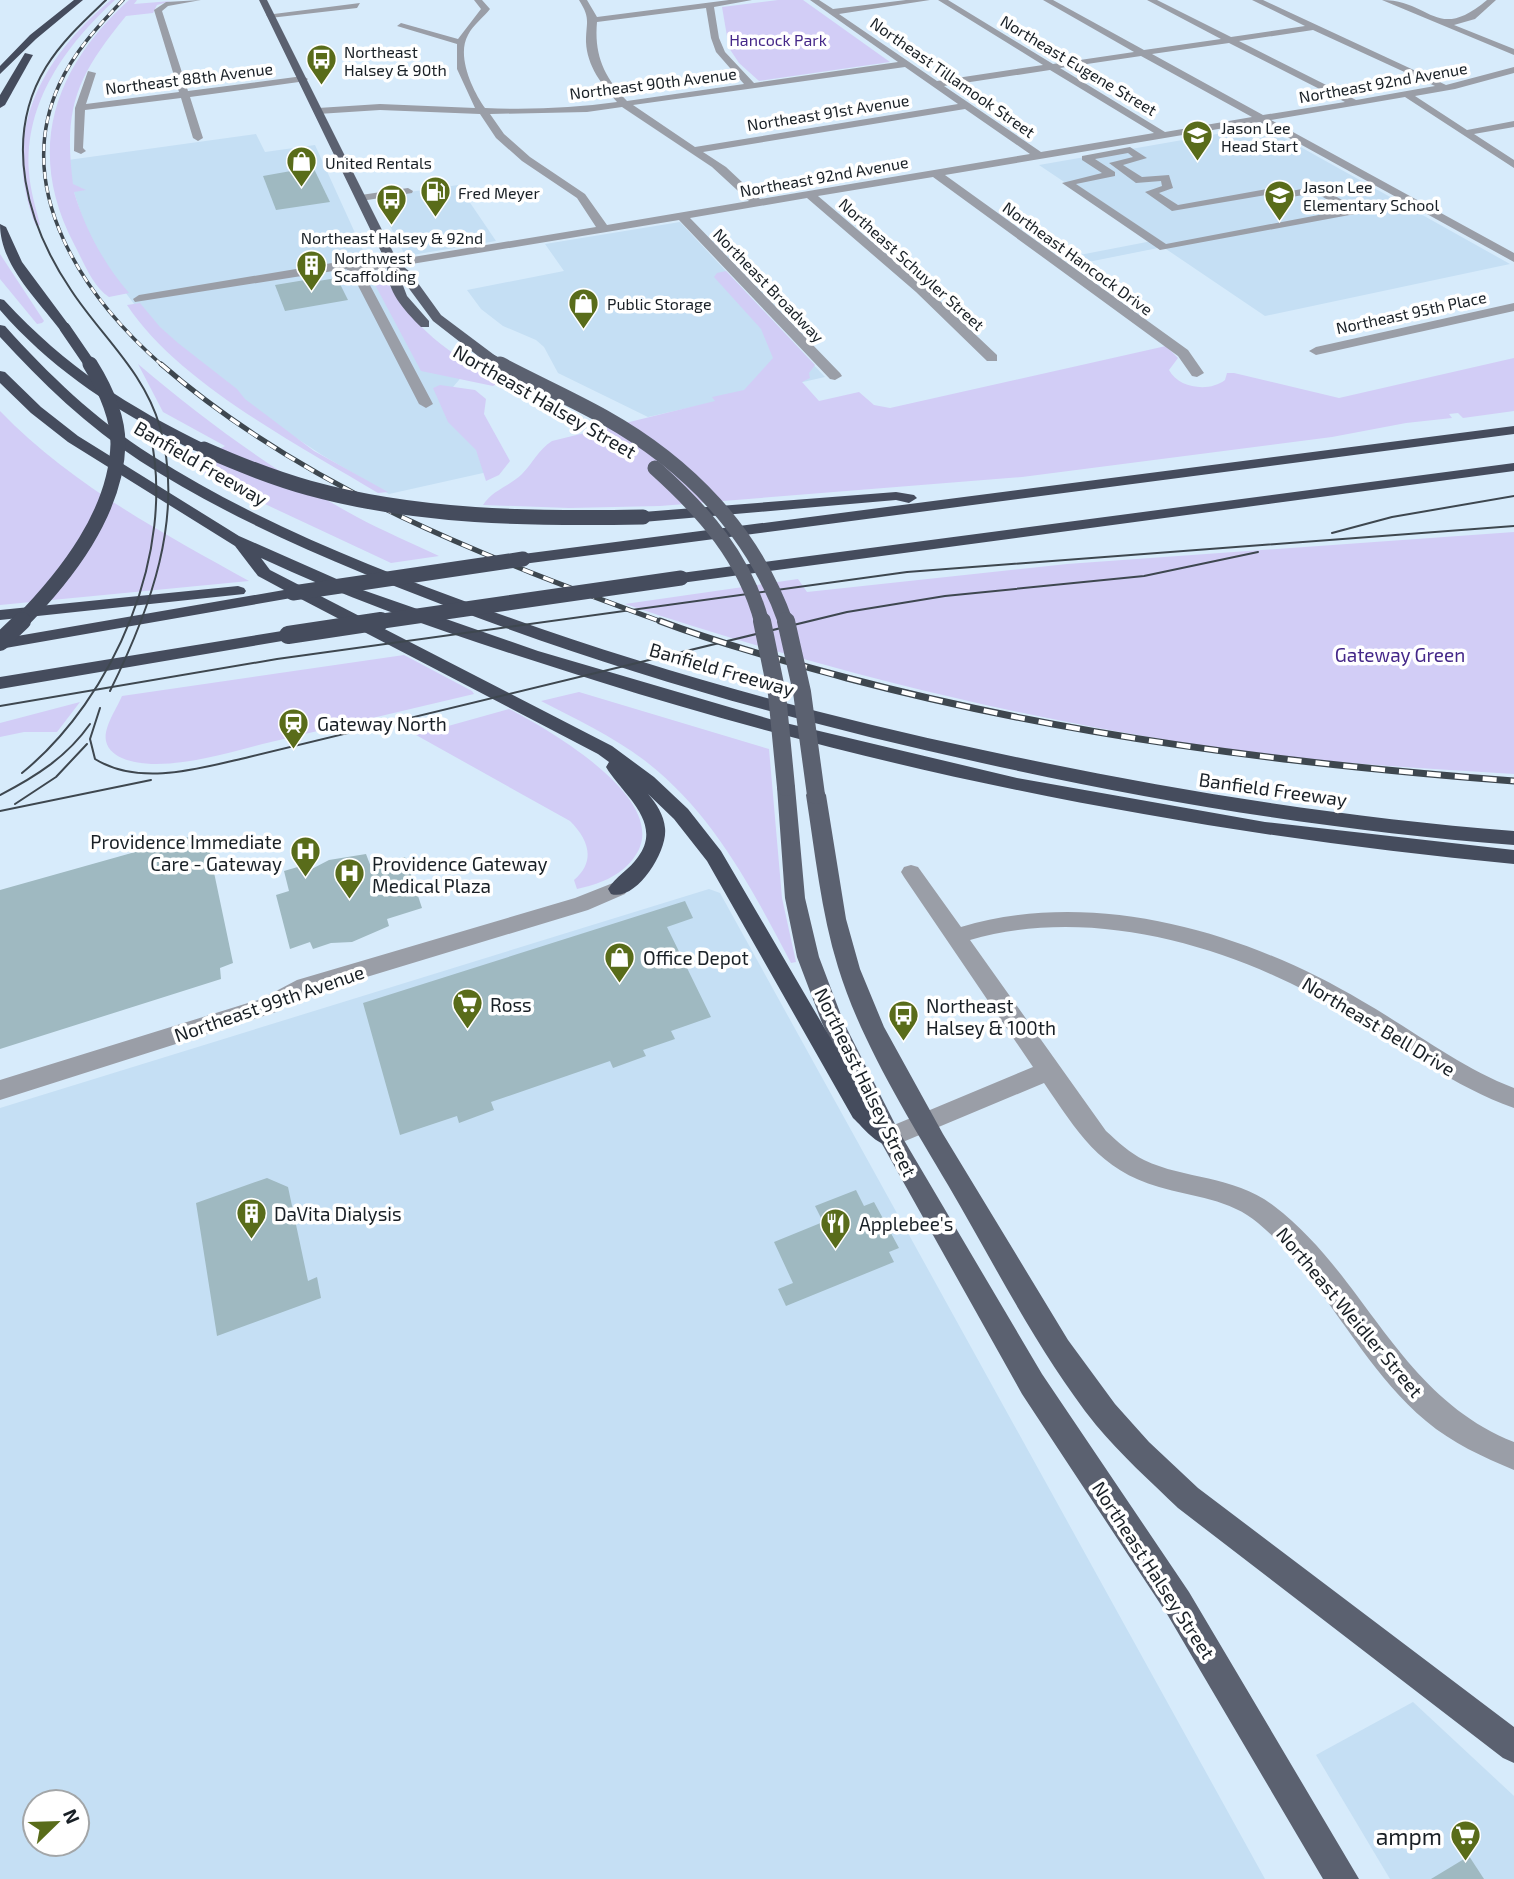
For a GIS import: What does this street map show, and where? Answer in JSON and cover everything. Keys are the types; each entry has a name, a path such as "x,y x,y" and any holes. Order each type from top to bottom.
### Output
{"highway":[{"path":"23,32 63,0"},
{"path":"0,71 79,0"},
{"path":"0,105 21,65 56,18"},
{"path":"0,228 16,263 90,363 113,412 117,428 116,465 105,502 71,563 36,607 0,643"},
{"path":"0,303 41,347 140,415 204,449 262,474 314,489 410,508 538,518 643,517 896,496 952,502"},
{"name":"Banfield Freeway","path":"0,329 45,379 88,416 140,454 203,492 279,530 361,566 572,645 789,710 919,743 1056,773 1273,812 1514,838"},
{"name":"Banfield Freeway","path":"0,375 33,408 80,447 241,543 333,584 485,640 677,700 844,745 1005,782 1224,822 1354,841 1514,857"},
{"path":"0,643 293,593 607,548 1514,430"},
{"path":"0,683 288,635 681,578 1514,467"},
{"path":"241,543 264,573 605,750 647,782 699,834 861,1111 890,1137"},
{"path":"0,615 255,589 293,593"},
{"path":"605,750 619,775 646,805 656,829 651,856 642,870 618,889"}],"main road":[{"name":"Northeast Halsey Street","path":"263,0 393,264 407,275 437,318 485,362 627,446 676,484 715,527 740,565 767,631 779,703 795,898 808,957 834,1023 890,1137 1032,1384 1178,1603 1342,1879"},
{"name":"Northeast Halsey Street","path":"393,264 391,278 397,289 434,333"},
{"name":"Northeast Halsey Street","path":"463,355 485,362 591,410 642,440 691,478 733,523 771,582 789,629 800,681 836,919 849,969 873,1030 1059,1349 1105,1414 1168,1479 1256,1552 1514,1747"}],"street":[{"path":"197,0 163,5 159,8 159,13 198,138"},
{"path":"380,0 402,0"},
{"path":"478,0 486,9 463,35 461,43 462,69 481,111 500,136 518,153 581,197 603,229"},
{"path":"583,0 590,9 592,20 588,41 592,57 606,83 625,105 656,128 694,150 729,176 757,203"},
{"path":"592,20 748,0"},
{"name":"Northeast Tillamook Street","path":"814,0 1040,156"},
{"path":"832,12 926,0"},
{"name":"Northeast Eugene Street","path":"942,0 1164,135"},
{"path":"1047,0 1514,258"},
{"path":"1151,0 1355,103"},
{"path":"1256,0 1446,88"},
{"path":"1386,0 1514,52"},
{"path":"1446,24 1472,17 1492,0"},
{"path":"270,15 357,5"},
{"path":"709,5 720,50 752,86"},
{"path":"401,26 430,31 461,43"},
{"path":"935,84 1315,27"},
{"name":"Northeast 90th Avenue","path":"318,111 380,107 566,111 625,105 906,64"},
{"name":"Northeast 92nd Avenue","path":"139,299 338,266 348,265 356,270 810,195 1446,88 1512,71"},
{"path":"81,151 78,149 80,108 91,73"},
{"name":"Northeast 88th Avenue","path":"80,108 303,79"},
{"path":"1406,94 1514,165"},
{"name":"Northeast 91st Avenue","path":"694,150 967,106"},
{"path":"1465,133 1514,124"},
{"path":"1130,150 1142,158 1114,163 1140,181 1165,177 1168,188 1150,192 1177,209 1267,192 1279,196 1318,189 1355,211 1164,248 1068,183 1111,174 1086,158 1130,150"},
{"name":"Northeast Hancock Drive","path":"935,173 1183,353 1197,373"},
{"path":"361,198 408,191"},
{"name":"Northeast Schuyler Street","path":"810,195 920,289 992,358"},
{"name":"Northeast Broadway","path":"681,215 835,376"},
{"path":"356,270 426,404"},
{"name":"Northeast 95th Place","path":"1315,351 1514,307"},
{"name":"Northeast Weidler Street","path":"911,872 1092,1133 1113,1153 1140,1170 1230,1195 1265,1213 1307,1256 1398,1374 1426,1403 1455,1427 1514,1456"},
{"name":"Northeast 99th Avenue","path":"0,1090 268,1006 298,989 569,908 618,889"},
{"name":"Northeast Bell Drive","path":"955,937 999,924 1064,920 1112,924 1191,938 1230,950 1312,983 1441,1064 1481,1086 1514,1098"},
{"path":"890,1137 1048,1071"}],"shaded area":[{"name":"Jason Lee Elementary School","path":"1263,126 1510,264 1265,316 1163,247 1073,265 1064,258 1152,241 1039,165"},
{"path":"256,134 265,152 315,145 366,257 403,310 426,337 470,367 453,387 501,469 389,494 322,455 240,401 137,308 108,269 86,229 74,192 68,160"},
{"path":"458,185 496,241 412,255 404,253 375,197"},
{"path":"680,222 825,377 648,417 558,373 544,347 536,340 503,326 481,309 467,290 564,271 545,244"},
{"path":"709,889 720,893 1265,1879 0,1879 0,1108"},
{"path":"1413,1702 1514,1796 1514,1879 1390,1879 1316,1755"}],"green space":[{"path":"111,0 115,0 80,36 65,56 41,99 33,122 29,146 30,179 40,225 36,226 26,193 23,161 25,130 33,101 64,47"},
{"path":"129,0 137,0 134,4 171,1 157,5 153,13 126,16 109,37 85,75 77,94 70,134 73,184 86,190 74,192 78,206 104,258 129,293 109,297 89,273 59,209 51,176 50,143 55,112 66,82 103,26"},
{"name":"Hancock Park","path":"778,0 803,0 890,62 759,81 739,63 729,48 722,7"},
{"path":"0,254 44,321 42,323 37,324 0,279"},
{"path":"726,271 815,365 809,373 810,378 802,382 819,401 859,392 874,405 890,408 1166,346 1178,358 1169,370 1187,385 1203,387 1219,384 1225,380 1227,373 1234,373 1339,398 1514,358 1514,411 1463,418 1458,413 1449,414 1452,418 1406,423 1332,437 1022,477 660,506 569,508 483,505 522,474 552,441 715,401 712,397 744,390 773,358 761,329 714,277 717,273"},
{"path":"383,274 406,310 433,337 500,382 493,386 421,371 372,279 374,275"},
{"path":"140,303 160,327 237,389 245,399 314,451 388,492 378,493 277,433 208,386 149,334 127,305"},
{"path":"138,364 217,427 299,484 367,522 439,556 391,563 175,458 172,442 204,458 225,446 163,412"},
{"path":"440,385 475,390 486,399 484,414 510,461 499,475 486,481 476,450 448,422 433,388"},
{"path":"0,411 27,437 86,484 150,525 249,581 0,605"},
{"name":"Gateway Green","path":"1514,532 1514,774 1308,759 1162,739 1084,725 929,692 853,672 625,604 798,579 807,592 1067,564"},
{"path":"404,655 474,694 185,762 134,762 113,753 106,741 108,724 122,696"},
{"path":"579,692 769,749 782,898 796,962 791,963 745,879 710,827 690,803 644,760 594,728 541,701"},
{"path":"80,702 57,732 24,732 0,737 0,723"},
{"path":"509,709 577,750 624,792 638,815 642,837 633,859 615,875 577,889 574,880 585,865 587,851 582,836 570,821 416,735"}],"building":[{"name":"United Rentals","path":"314,169 330,202 276,210 263,176"},
{"name":"Northwest Scaffolding","path":"317,278 318,281 337,278 348,300 285,311 275,285"},
{"path":"192,836 195,847 208,844 233,963 220,968 221,979 0,1049 0,890"},
{"name":"Providence Gateway Medical Plaza","path":"366,854 371,867 405,857 422,908 387,919 389,926 352,942 331,943 313,949 310,942 290,949 276,895 289,891 284,871 301,866 304,873 329,860"},
{"path":"685,901 693,918 667,927 711,1017 671,1031 675,1039 643,1050 646,1056 613,1068 610,1061 491,1102 494,1110 459,1123 457,1116 400,1135 363,1003"},
{"name":"DaVita Dialysis","path":"267,1178 288,1187 308,1281 317,1277 321,1298 217,1336 196,1203"},
{"name":"Applebee's","path":"856,1190 864,1206 874,1202 899,1248 889,1252 894,1262 786,1306 778,1289 793,1283 774,1242 823,1222 815,1206"},
{"name":"ampm","path":"1469,1856 1484,1879 1431,1879"}],"tram line":[{"path":"106,0 66,40 46,67 33,95 25,123 23,152 32,210 42,238 71,290 144,388 160,427 167,461 166,529 159,562 138,628 112,687"},
{"path":"94,690 131,619 146,573 154,525 156,478 150,433"},
{"path":"1332,533 1392,517 1514,496"},
{"path":"112,687 277,659 907,572 1514,526"},
{"path":"100,708 90,739 95,759 131,772 171,773 249,757 847,612 945,596 1144,576 1258,552"},
{"path":"94,690 112,687"},
{"path":"110,691 112,687"},
{"path":"0,706 94,690"},
{"path":"22,773 55,742 94,690"},
{"path":"0,795 50,765 90,724"},
{"path":"15,804 56,777 87,744"},
{"path":"0,811 151,780"}],"railway":[{"path":"123,0 79,50 59,85 46,125 44,164 50,203 64,240 83,275 134,339 163,366"},
{"path":"161,364 217,409 337,484 466,546 665,623"},
{"path":"660,621 729,645 823,672 929,698 1095,732 1346,766 1514,781"}],"place":[{"name":"Northeast Halsey & 90th","path":"321,87"},
{"name":"Jason Lee Head Start","path":"1198,163"},
{"name":"United Rentals","path":"302,189"},
{"name":"Fred Meyer","path":"435,219"},
{"name":"Jason Lee Elementary School","path":"1280,222"},
{"name":"Northeast Halsey & 92nd","path":"392,227"},
{"name":"Northwest Scaffolding","path":"311,293"},
{"name":"Public Storage","path":"584,330"},
{"name":"Gateway North","path":"294,750"},
{"name":"Providence Immediate Care - Gateway","path":"305,879"},
{"name":"Providence Gateway Medical Plaza","path":"349,901"},
{"name":"Office Depot","path":"620,984"},
{"name":"Ross","path":"467,1031"},
{"name":"Northeast Halsey & 100th","path":"903,1043"},
{"name":"DaVita Dialysis","path":"251,1240"},
{"name":"Applebee's","path":"836,1250"},
{"name":"ampm","path":"1465,1863"}]}
